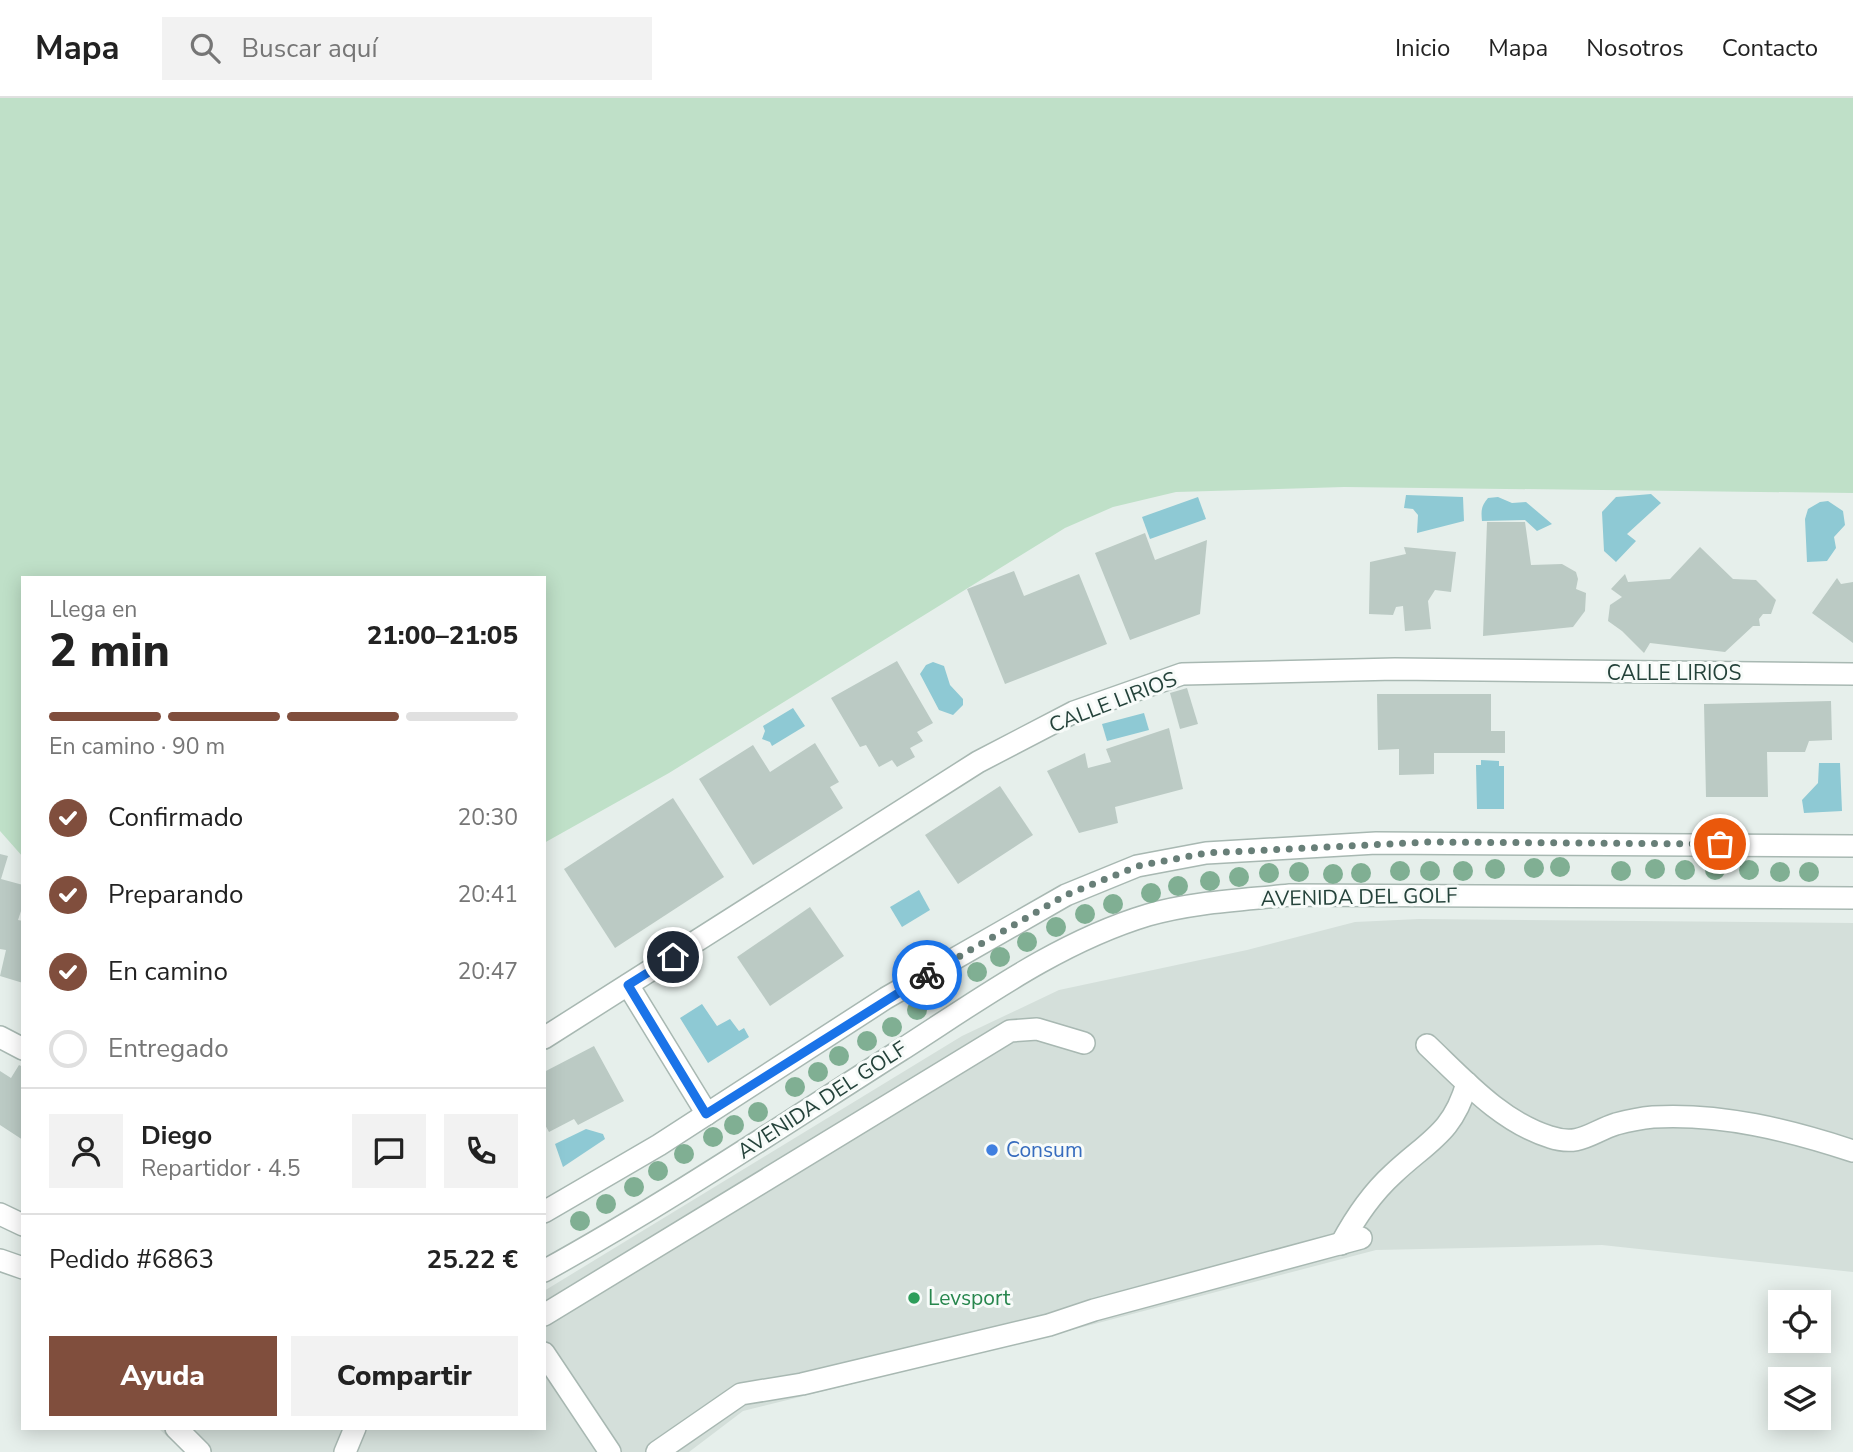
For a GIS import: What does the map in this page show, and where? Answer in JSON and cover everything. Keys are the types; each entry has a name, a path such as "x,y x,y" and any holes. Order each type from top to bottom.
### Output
{"street":[{"name":"CALLE LIRIOS","path":"546,1037 978,762 1074,712 1182,674 1395,669 1853,674"},
{"path":"546,1211 706,1114 886,998 1066,895 1138,866 1206,853 1376,843 1853,846"},
{"name":"AVENIDA DEL GOLF","path":"546,1270 601,1240 751,1146 1005,981 1089,939 1147,915 1202,904 1290,895 1853,898"},
{"path":"628,985 706,1114"},
{"path":"546,1314 1010,1031 1037,1029 1084,1043"},
{"path":"0,1037 21,1048"},
{"path":"1427,1045 1467,1083 1513,1120 1552,1138 1581,1141 1616,1124 1652,1117 1750,1123 1853,1151"},
{"path":"657,1452 741,1394 802,1384 1049,1325 1094,1310 1351,1241 1361,1209 1376,1191 1438,1137 1454,1117 1467,1083"},
{"path":"0,1214 21,1224"},
{"path":"0,1260 21,1267"},
{"path":"546,1356 610,1452"},
{"path":"178,1430 200,1452"},
{"path":"345,1452 354,1430"}],"shaded area":[{"path":"1419,919 1853,923 1853,1272 1602,1245 1376,1250 1060,1333 743,1411 689,1452 184,1452 160,1430 546,1430 546,1290 962,1036 1059,990 1247,950 1355,922"}],"green space":[{"path":"0,98 1853,98 1853,493 1344,487 1176,492 1113,507 1065,528 669,773 546,842 546,576 21,576 21,855 0,831"}],"water":[{"path":"1651,494 1661,503 1627,534 1636,541 1616,562 1604,551 1602,512 1616,497"},
{"path":"1406,495 1463,497 1464,521 1417,533 1418,515 1413,509 1404,508"},
{"path":"1198,497 1206,519 1150,539 1142,517"},
{"path":"1498,497 1512,503 1526,502 1552,524 1537,531 1525,520 1482,521 1482,509 1488,498"},
{"path":"1828,501 1843,511 1845,525 1834,537 1836,548 1827,561 1807,562 1805,519 1808,509"},
{"path":"933,662 944,666 950,685 963,699 963,705 953,715 939,710 920,674 926,665"},
{"path":"793,708 805,726 772,746 770,742 762,739 765,731 763,726"},
{"path":"1144,713 1149,730 1107,741 1102,724"},
{"path":"1481,760 1499,761 1499,766 1504,766 1504,809 1477,809 1476,765 1481,765"},
{"path":"1819,763 1840,763 1842,811 1804,813 1802,800 1818,783"},
{"path":"919,890 930,910 902,927 890,907"},
{"path":"702,1004 717,1026 730,1019 739,1031 744,1028 749,1037 708,1063 680,1018"},
{"path":"586,1129 603,1134 605,1139 563,1167 555,1144"}],"building":[{"path":"1487,522 1525,522 1531,565 1562,564 1576,572 1576,589 1586,593 1585,611 1573,627 1483,636"},
{"path":"1145,533 1155,560 1207,540 1200,614 1130,640 1095,553"},
{"path":"1404,547 1456,552 1451,592 1435,590 1428,601 1431,629 1405,631 1403,606 1396,607 1393,615 1369,614 1370,562 1406,554"},
{"path":"1700,547 1733,579 1756,580 1776,600 1771,614 1763,614 1759,619 1760,626 1753,626 1725,652 1650,643 1644,653 1608,621 1610,605 1622,597 1611,589 1625,574 1628,582 1670,579"},
{"path":"1014,571 1024,596 1079,574 1107,644 1005,684 967,589"},
{"path":"1837,578 1841,584 1853,582 1853,643 1812,613"},
{"path":"897,661 933,723 917,732 923,741 910,748 915,757 897,767 892,760 879,767 866,745 860,747 831,698"},
{"path":"1187,688 1198,724 1180,729 1170,693"},
{"path":"1377,694 1491,694 1491,731 1505,731 1505,753 1434,753 1434,774 1399,775 1399,749 1378,750"},
{"path":"1831,701 1832,740 1809,741 1805,752 1767,752 1768,797 1706,797 1704,704"},
{"path":"1169,728 1183,789 1115,807 1118,823 1079,833 1047,771 1085,753 1088,768 1111,762 1106,749"},
{"path":"815,743 839,782 830,787 843,808 753,865 699,779 753,745 770,772"},
{"path":"1000,786 1033,835 958,884 925,835"},
{"path":"673,798 724,877 615,948 564,869"},
{"path":"0,854 8,856 1,879 21,884 21,911 18,920 21,921 21,982 0,976 6,950 0,949"},
{"path":"810,907 844,956 770,1006 737,957"},
{"path":"594,1046 624,1101 578,1125 574,1119 549,1132 546,1127 546,1071"},
{"path":"19,1065 21,1066 21,1139 0,1125 0,1071 11,1078"}],"way so far":[{"path":"927,975 1066,895 1138,866 1206,853 1429,842 1720,844"}],"place":[{"name":"Consum","path":"992,1150"},
{"name":"Levsport","path":"914,1298"}],"route":[{"path":"673,957 628,985 706,1114 886,998 927,975"}]}
